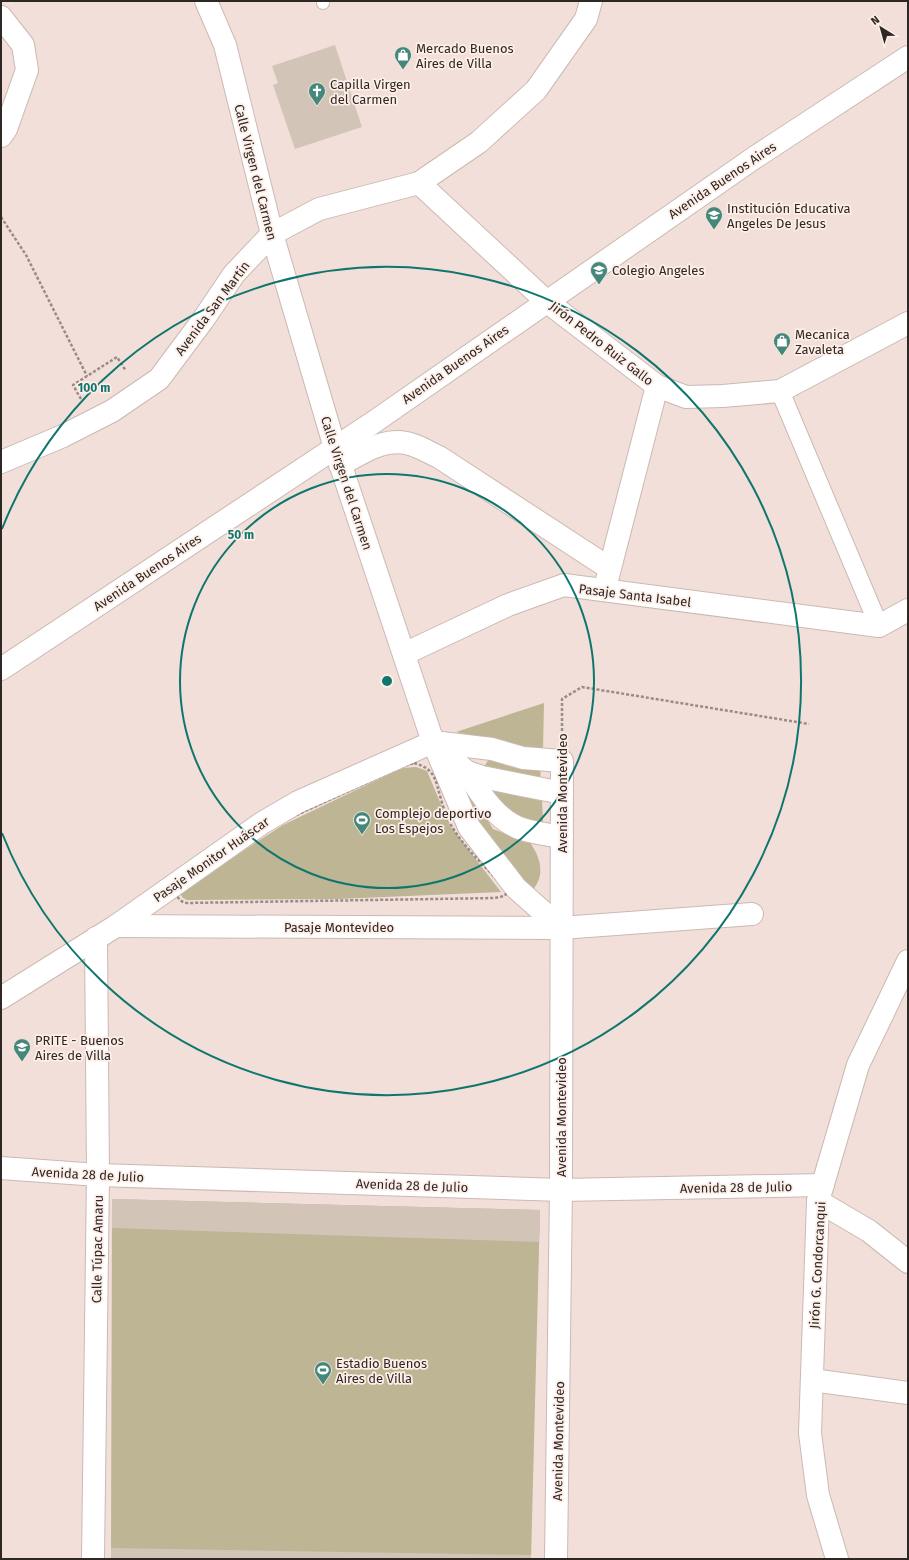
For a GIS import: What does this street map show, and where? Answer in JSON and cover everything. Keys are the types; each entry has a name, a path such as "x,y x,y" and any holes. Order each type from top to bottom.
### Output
{"street":[{"name":"Calle Virgen del Carmen","path":"206,1 225,45 272,234 337,456 433,742 469,827 516,888 561,928"},
{"name":"Avenida San Martín","path":"1,462 63,436 94,420 159,379 203,320 234,274 272,234 319,209 419,183 479,142 536,90 586,19 591,1"},
{"path":"1,17 23,45 27,70 6,130 1,136"},
{"name":"Avenida Buenos Aires","path":"1,669 337,456 546,301 754,158 908,57"},
{"name":"Jirón Pedro Ruiz Gallo","path":"419,183 546,301 657,386 686,396 723,396 780,391 908,323"},
{"path":"605,591 609,568 657,386"},
{"path":"780,391 879,626 908,610"},
{"path":"337,456 394,442 412,444 439,458 609,568"},
{"name":"Pasaje Santa Isabel","path":"404,654 508,605 564,585 879,626"},
{"path":"433,742 492,749 522,758 562,761"},
{"path":"433,742 467,772 479,792 504,820 522,829 562,837"},
{"name":"Pasaje Monitor Huáscar","path":"2,996 116,926 262,823 292,806 433,742"},
{"name":"Avenida Montevideo","path":"556,1559 561,1190 562,761"},
{"path":"467,772 482,777 562,793"},
{"name":"Pasaje Montevideo","path":"116,926 561,928 752,914"},
{"name":"Calle Túpac Amaru","path":"92,1559 98,1176 96,938"},
{"name":"Jirón G. Condorcanqui","path":"836,1559 818,1495 810,1433 820,1193 858,1065 908,961"},
{"name":"Avenida 28 de Julio","path":"1,1168 98,1176 561,1190 820,1193"},
{"path":"820,1193 908,1262"},
{"path":"812,1380 908,1392"}],"path":[{"path":"1,217 26,255 87,376"},
{"path":"94,420 73,385 117,357 139,392"},
{"name":"Avenida Montevideo","path":"562,761 562,699 582,686 808,724"},
{"path":"414,763 423,766 431,772 438,784 441,799 451,824 459,838 505,888 507,893 504,896 494,898 187,903 178,899 177,892 180,888 279,824 403,766 414,763"}],"shaded area":[{"path":"544,703 543,750 456,732"},
{"path":"490,757 541,766 540,782 484,767"},
{"name":"Complejo deportivo Los Espejos","path":"416,767 427,771 450,826 501,892 338,899 187,900 181,895 182,890 283,825 402,768"},
{"path":"458,771 493,829 511,836 526,837 531,844 538,858 540,872 536,886 530,893 482,835"},
{"path":"484,784 542,800 543,821 540,828 521,823"},
{"name":"Estadio Buenos Aires de Villa","path":"112,1199 540,1210 531,1559 111,1559"}],"building":[{"name":"Capilla Virgen del Carmen","path":"335,45 362,127 295,149 273,85 278,83 272,66"},
{"path":"112,1199 540,1210 539,1242 112,1228"},
{"path":"111,1548 531,1555 531,1559 111,1559"}],"place":[{"name":"Mercado Buenos Aires de Villa","path":"403,70"},
{"name":"Capilla Virgen del Carmen","path":"317,106"},
{"name":"Institución Educativa Angeles De Jesus","path":"714,230"},
{"name":"Colegio Angeles","path":"599,285"},
{"name":"Mecanica Zavaleta","path":"782,356"},
{"name":"Complejo deportivo Los Espejos","path":"362,835"},
{"name":"PRITE - Buenos Aires de Villa","path":"22,1062"},
{"name":"Estadio Buenos Aires de Villa","path":"323,1385"}]}
